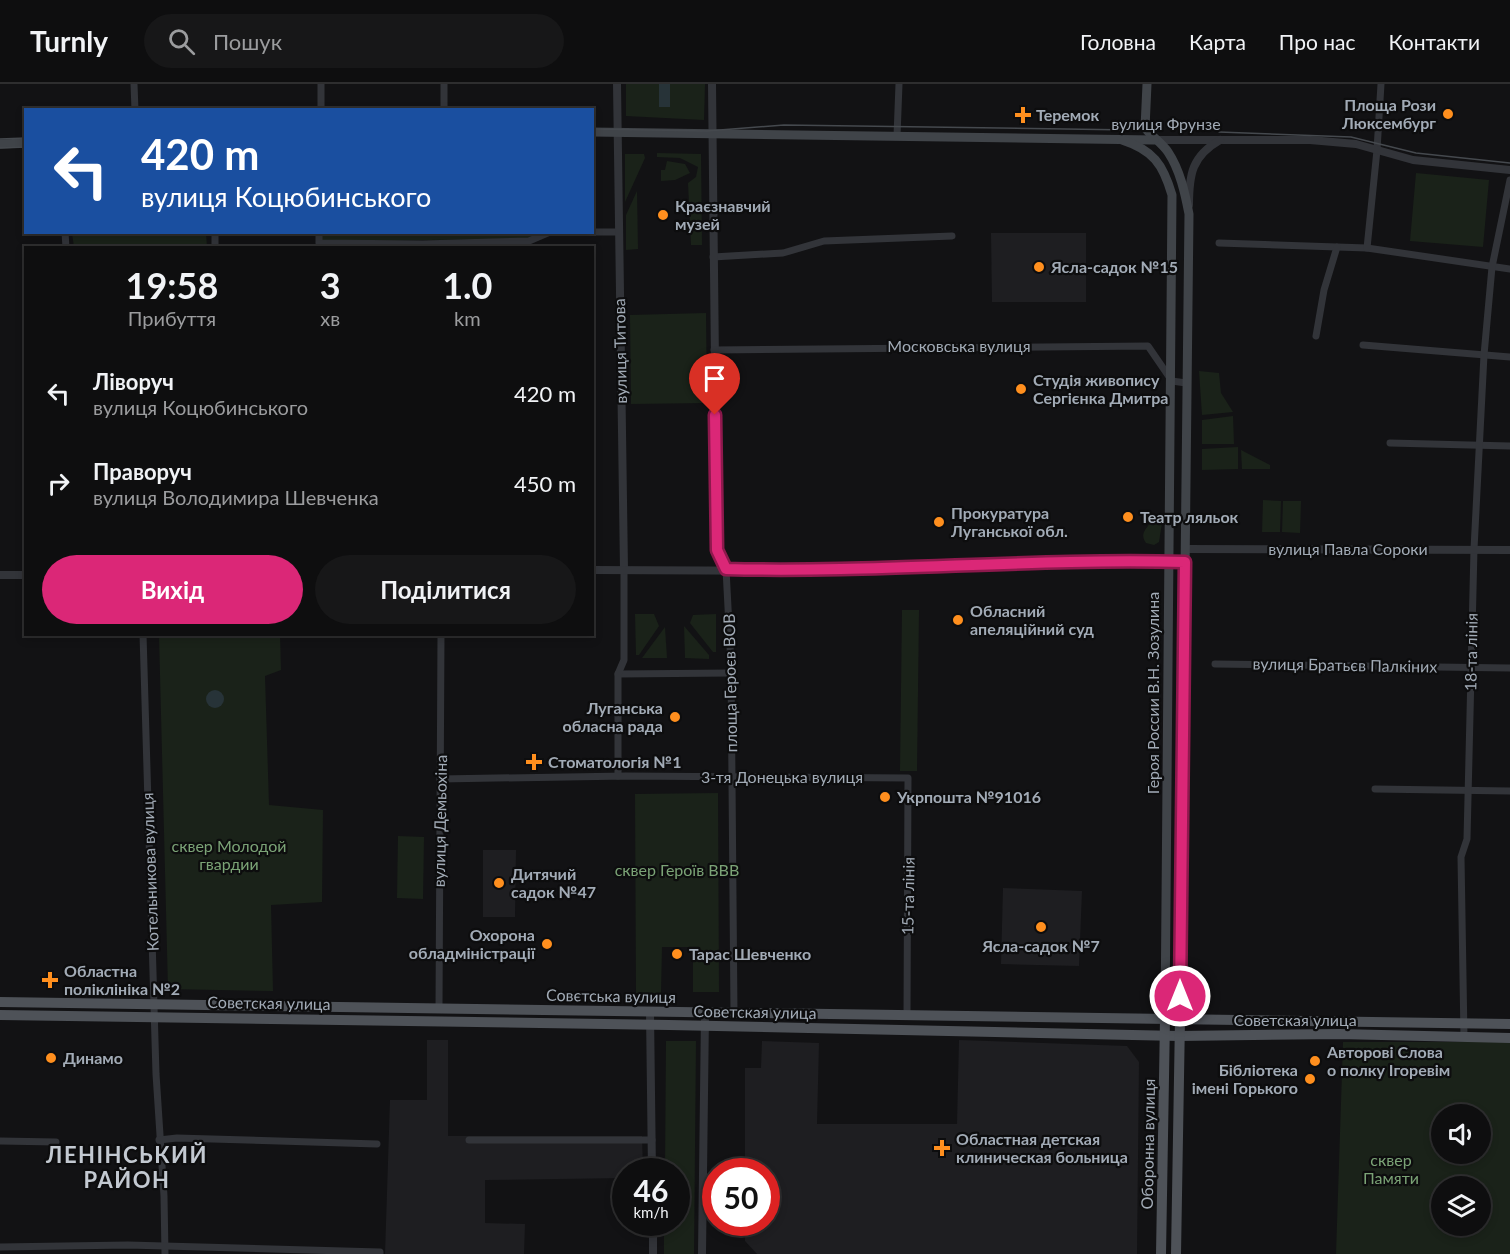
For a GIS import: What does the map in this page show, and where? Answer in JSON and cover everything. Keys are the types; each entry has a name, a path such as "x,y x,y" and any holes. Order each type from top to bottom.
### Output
{"main road":[{"path":"1147,84 1145,128 1154,140"},
{"name":"вулиця Фрунзе","path":"594,132 1154,140"},
{"name":"Героя России В.Н. Зозулина","path":"1122,140 1140,146 1155,159 1172,195 1166,1019"},
{"name":"Героя России В.Н. Зозулина","path":"1154,140 1162,145 1173,162 1184,189 1189,214 1180,1019"},
{"path":"0,144 24,143"},
{"name":"Совєтська вулиця","path":"0,1002 1510,1024"},
{"name":"Советская улица","path":"0,1015 1179,1036 1339,1034 1510,1038"},
{"name":"Оборонна вулиця","path":"1161,1254 1166,1019"},
{"name":"Оборонна вулиця","path":"1176,1254 1180,1019"}],"street":[{"path":"134,84 135,108"},
{"path":"321,84 321,108"},
{"path":"444,84 444,108"},
{"name":"вулиця Титова","path":"617,84 617,232 624,570"},
{"path":"712,84 717,550 726,569"},
{"path":"897,136 899,84"},
{"path":"1367,248 1381,84"},
{"path":"1189,214 1190,183 1197,159 1204,150 1222,139"},
{"name":"вулиця Фрунзе","path":"1154,140 1310,140 1356,144 1413,160 1510,170"},
{"path":"1492,267 1510,180"},
{"path":"594,232 617,232"},
{"path":"319,234 319,243 423,244 529,241 545,234"},
{"path":"713,257 783,253 824,240 952,236"},
{"path":"1219,243 1367,248 1510,269"},
{"path":"1316,336 1324,290 1337,247"},
{"name":"18-та лінія","path":"1464,1037 1461,857 1467,839 1474,549 1484,355 1492,267"},
{"path":"1363,345 1510,357"},
{"name":"Московська вулиця","path":"714,350 1148,346 1172,381"},
{"path":"1172,381 1186,383"},
{"path":"1390,442 1510,446"},
{"name":"вулиця Павла Сороки","path":"1185,549 1510,550"},
{"path":"594,570 807,571 1098,561 1185,562"},
{"name":"площа Героєв ВОВ","path":"726,569 731,673 734,1013"},
{"path":"618,776 618,674 624,660 624,570"},
{"path":"0,575 24,575"},
{"name":"Котельникова вулиця","path":"143,636 154,1017 165,1250"},
{"name":"вулиця Демьохіна","path":"439,1008 441,636"},
{"name":"вулиця Братьєв Палкіних","path":"1215,664 1510,668"},
{"path":"618,674 731,673"},
{"name":"3-тя Донецька вулиця","path":"441,779 618,776 908,778"},
{"name":"15-та лінія","path":"907,1015 908,778"},
{"path":"1375,789 1510,791"},
{"path":"650,1012 652,1158"},
{"path":"702,1254 705,1014"},
{"path":"159,1140 187,1138 376,1144"},
{"path":"470,1140 652,1140"},
{"path":"0,1141 56,1142"},
{"path":"653,1236 653,1254"},
{"path":"0,1247 380,1253"}],"shaded area":[{"path":"659,84 670,84 670,107 659,107"},
{"name":"Ясла-садок №15","path":"991,233 1086,233 1086,302 992,302"},
{"path":"211,690 219,690 224,695 222,706 211,708 206,703 206,695"},
{"name":"Дитячий садок №47","path":"483,850 516,850 515,917 483,917"},
{"name":"Ясла-садок №7","path":"1003,888 1082,891 1079,966 1001,964"},
{"path":"427,1040 448,1040 448,1136 642,1136 643,1158 612,1158 612,1178 485,1180 485,1223 525,1224 524,1254 385,1254 390,1100 427,1100"},
{"name":"Областная детская клиническая больница","path":"959,1040 1127,1046 1139,1062 1137,1254 757,1254 745,1241 745,1236 780,1236 780,1158 745,1158 745,1068 761,1068 762,1041 819,1043 817,1124 957,1124"}],"green space":[{"path":"626,84 705,84 704,120 626,116"},
{"path":"657,153 701,154 702,245 691,245 688,183 696,177 698,167 680,158 657,157"},
{"path":"625,154 644,154 645,158 625,202"},
{"path":"667,161 685,164 690,173 675,180 661,181 661,170 665,170"},
{"path":"1416,173 1489,180 1483,247 1410,241"},
{"path":"637,191 638,249 626,250 626,215"},
{"path":"72,234 206,234 207,246 74,246"},
{"path":"321,234 537,234 537,239 321,241"},
{"path":"706,313 707,403 631,404 630,315"},
{"path":"1199,371 1219,373 1221,393 1233,412 1202,415"},
{"path":"1233,416 1234,444 1202,444 1202,420"},
{"path":"1238,447 1238,469 1202,470 1202,449"},
{"path":"1241,450 1270,465 1270,469 1242,469"},
{"path":"1263,500 1281,501 1280,532 1262,532"},
{"path":"1283,501 1301,501 1300,533 1282,532"},
{"path":"1151,522 1162,523 1159,542 1154,545 1146,543 1143,537"},
{"path":"902,610 919,610 917,771 900,771"},
{"path":"635,614 654,614 659,626 639,655 636,655"},
{"path":"716,614 716,652 713,652 690,623 693,615"},
{"path":"684,626 709,655 709,659 685,658"},
{"path":"665,627 667,658 642,658"},
{"name":"сквер Молодой гвардии","path":"159,636 280,636 281,670 265,676 269,805 323,810 322,902 271,905 273,991 168,989"},
{"name":"сквер Героїв ВВВ","path":"718,793 719,992 693,992 693,947 662,947 661,993 636,993 635,794"},
{"path":"398,836 424,837 423,899 397,898"},
{"path":"666,1041 696,1041 694,1254 664,1254 664,1236 690,1236 690,1158 665,1158"},
{"name":"сквер Памяти","path":"1343,1042 1510,1042 1510,1254 1336,1254"}],"tram line":[{"path":"594,129 707,131 784,125 1132,130"},
{"path":"1219,132 1351,137 1416,153 1510,163"},
{"path":"0,139 24,138"},
{"path":"0,148 24,147"}],"place":[{"name":"Площа Рози Люксембург","path":"1448,114"},
{"name":"Теремок","path":"1023,115"},
{"name":"Краєзнавчий музей","path":"663,215"},
{"name":"Ясла-садок №15","path":"1039,267"},
{"name":"Студія живопису Сергієнка Дмитра","path":"1021,389"},
{"name":"Театр ляльок","path":"1128,517"},
{"name":"Прокуратура Луганської обл.","path":"939,522"},
{"name":"Обласний апеляційний суд","path":"958,620"},
{"name":"Луганська обласна рада","path":"675,717"},
{"name":"Стоматологія №1","path":"534,762"},
{"name":"Укрпошта №91016","path":"885,797"},
{"name":"Дитячий садок №47","path":"499,883"},
{"name":"Ясла-садок №7","path":"1041,927"},
{"name":"Охорона обладміністрації","path":"547,944"},
{"name":"Тарас Шевченко","path":"677,954"},
{"name":"Областна поліклініка №2","path":"50,980"},
{"name":"Динамо","path":"51,1058"},
{"name":"Авторові Слова о полку Ігоревім","path":"1315,1061"},
{"name":"Бібліотека імені Горького","path":"1310,1079"},
{"name":"Областная детская клиническая больница","path":"942,1148"}],"district":[{"name":"ЛЕНІНСЬКИЙ РАЙОН","path":"127,1168"}],"route":[{"path":"715,415 717,550 726,569 807,571 1098,561 1185,562 1180,996"}]}
